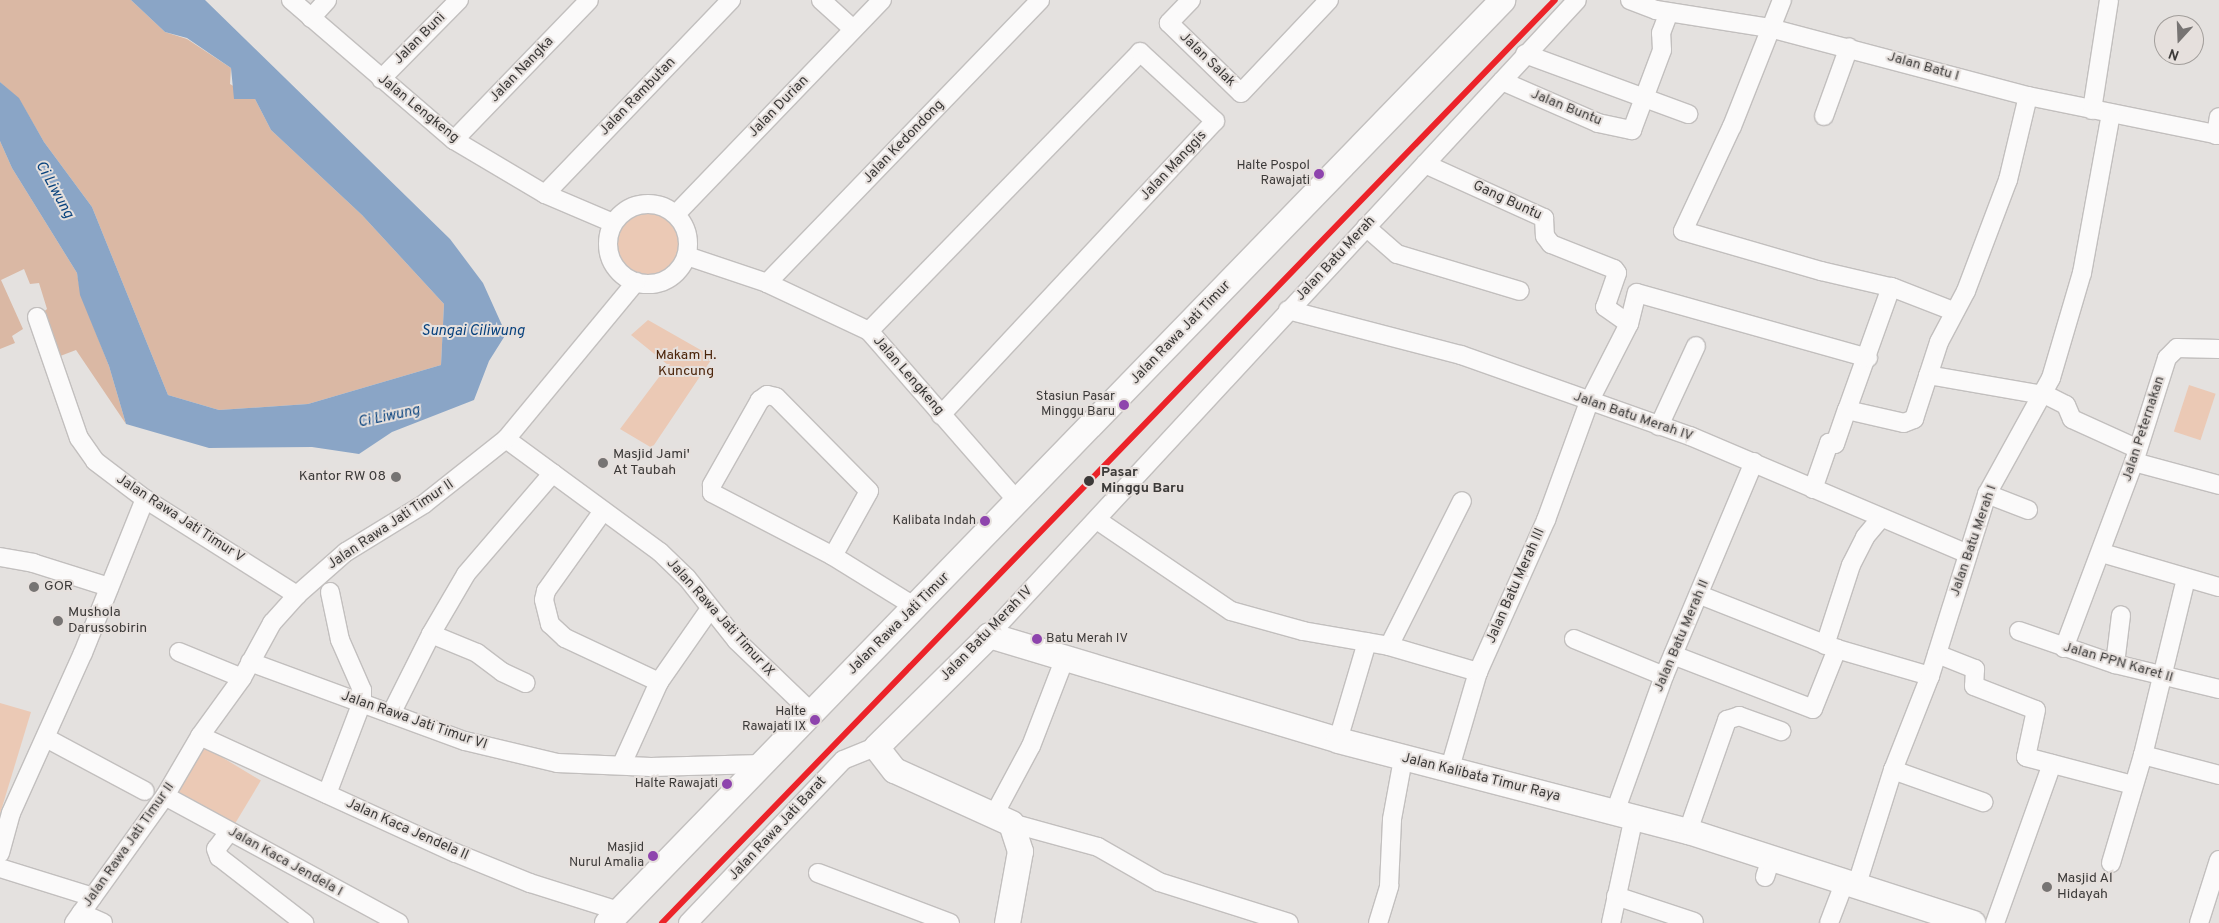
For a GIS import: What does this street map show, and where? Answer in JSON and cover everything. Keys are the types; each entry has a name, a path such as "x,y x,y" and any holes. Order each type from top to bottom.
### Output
{"street":[{"name":"Jalan Lengkeng","path":"291,0 454,140 545,194 613,224"},
{"path":"311,18 327,0"},
{"name":"Jalan Buni","path":"381,79 459,0"},
{"name":"Jalan Nangka","path":"454,140 589,0"},
{"name":"Jalan Rambutan","path":"545,194 731,0"},
{"path":"822,0 853,30"},
{"name":"Jalan Durian","path":"676,214 882,0"},
{"name":"Jalan Kedondong","path":"767,284 1040,0"},
{"name":"Jalan Salak","path":"1191,0 1169,23 1241,93 1328,0"},
{"name":"Jalan Rawa Jati Timur","path":"613,917 811,712 916,608 1502,0"},
{"name":"Jalan Batu Merah","path":"1097,520 1288,310 1577,0"},
{"name":"Jalan Batu I","path":"1630,0 1669,12 1770,28 1849,47 2028,96 2217,135 2219,117"},
{"path":"1782,0 1732,126 1683,231 1891,287 1953,311"},
{"path":"2092,110 2108,0"},
{"path":"1644,99 1662,50 1661,33 1669,12"},
{"path":"1824,116 1849,47"},
{"name":"Jalan Manggis","path":"869,331 1140,52 1215,121 941,415"},
{"path":"1526,54 1688,114"},
{"name":"Jalan Buntu","path":"1502,81 1598,123 1632,130 1644,99"},
{"path":"1848,410 1910,423 1953,311 1966,291 2008,180 2028,96"},
{"name":"Jalan Batu Merah I","path":"1829,923 1851,883 1930,676 1987,494 2051,378 2082,273 2111,114"},
{"name":"Gang Buntu","path":"1425,164 1544,218 1547,220 1545,236 1551,244 1614,269 1617,273 1605,307 1629,324"},
{"path":"650,204 676,214 687,234 686,256 679,269 667,279 632,286 614,264 609,251 613,224 623,212 650,204"},
{"path":"1366,227 1397,254 1520,291"},
{"name":"Jalan Lengkeng","path":"686,256 767,284 869,331 1018,502"},
{"name":"Jalan Rawa Jati Timur II","path":"78,918 169,798 200,736 242,678 272,623 296,595 346,552 424,504 506,439 632,286"},
{"path":"1813,489 1829,443 1835,444 1868,358 1891,287"},
{"name":"Jalan Batu Merah III","path":"1450,771 1478,672 1546,520 1589,402 1629,324 1637,294 1868,358"},
{"name":"Jalan Batu Merah IV","path":"1288,310 1461,355 1659,426 1754,462 1880,519 1968,554"},
{"name":"Jalan Rawa Jati Timur V","path":"37,317 80,438 94,461 145,499 296,595"},
{"path":"1659,426 1696,346"},
{"name":"Jalan Peternakan","path":"2064,648 2086,582 2102,553 2136,456 2167,358 2177,348 2219,350"},
{"path":"1928,375 2042,394 2061,401 2072,419 2136,456 2219,485"},
{"path":"833,556 869,490 776,397 767,396 760,400 712,485 712,493 833,556 916,608"},
{"name":"Jalan Rawa Jati Timur IX","path":"506,439 660,552 687,578 710,609 811,712"},
{"name":"Jalan Batu Merah II","path":"1611,923 1616,896 1625,814 1664,676 1700,595 1754,462"},
{"path":"391,714 431,634 484,551 553,473"},
{"path":"1987,494 2028,510"},
{"path":"0,853 11,813 64,697 145,499"},
{"path":"1389,646 1462,501"},
{"path":"603,511 546,591 544,600 550,624 565,638 659,682"},
{"path":"1674,655 1813,709 1851,566 1880,519"},
{"path":"1097,520 1136,550 1231,611 1303,631 1389,646 1478,672"},
{"name":"Jalan Batu Merah IV","path":"876,747 989,634 1097,520"},
{"path":"2102,553 2219,587"},
{"path":"0,557 33,562 109,587"},
{"path":"2111,862 2143,755 2186,578"},
{"path":"327,794 362,702 362,690 340,640 330,592"},
{"path":"1700,595 1831,647 1930,676"},
{"path":"622,764 659,682 710,609"},
{"path":"2115,664 2121,615"},
{"name":"Jalan PPN Karet II","path":"2019,631 2115,664 2219,689"},
{"path":"431,634 477,653 502,672 526,683"},
{"name":"Jalan Kalibata Timur Raya","path":"989,634 1338,740 1450,771 1688,831 1768,867 1851,883 1973,923"},
{"path":"1574,639 1664,676"},
{"path":"1338,740 1366,642"},
{"path":"179,652 242,678"},
{"path":"1937,654 1975,669 1974,686 2036,710 2025,756 2133,785"},
{"path":"1007,923 1020,851 1003,818 1065,658"},
{"name":"Jalan Rawa Jati Timur VI","path":"250,662 391,714 512,754 557,763 762,764"},
{"path":"1688,831 1727,720 1739,716 1781,731"},
{"name":"Jalan Kaca Jendela II","path":"200,736 530,883 613,917"},
{"path":"46,738 145,791"},
{"path":"876,747 894,770 1003,818 1098,847 1159,882 1289,923"},
{"name":"Jalan Rawa Jati Barat","path":"688,923 843,760 876,747"},
{"path":"2143,755 2219,775"},
{"path":"1378,923 1389,886 1392,819 1403,758"},
{"path":"1995,923 2052,764"},
{"path":"1893,770 1983,802"},
{"name":"Jalan Kaca Jendela I","path":"169,798 399,923"},
{"path":"229,832 216,849 219,857 304,923"},
{"path":"2199,923 2219,860"},
{"path":"0,868 94,897"},
{"path":"818,873 950,923"},
{"path":"1616,896 1694,922"},
{"path":"78,918 103,923"}],"green space":[{"path":"648,204 663,207 676,216 685,229 688,244 685,259 676,272 663,281 648,284 633,281 620,272 611,259 608,244 611,229 620,216 633,207"},
{"name":"Makam H. Kuncung","path":"648,320 713,357 652,448 620,429 668,365 631,335"},
{"path":"2189,385 2216,394 2200,440 2174,432"},
{"path":"0,703 31,712 0,814"},
{"path":"200,744 261,781 230,832 169,795"}],"shaded area":[{"path":"0,0 131,0 165,32 187,39 231,68 230,84 255,99 271,130 362,215 444,304 441,365 308,404 219,410 168,395 92,207 44,142 19,99 0,82"},
{"path":"0,141 12,168 77,273 81,295 109,366 126,424 76,350 55,358 38,317 47,309 39,283 30,284 24,269 1,280 23,329 12,336 15,343 0,349"}],"water":[{"name":"Sungai Ciliwung","path":"131,0 205,0 450,239 483,283 506,334 489,361 474,400 392,432 359,454 312,447 209,448 126,424 109,366 80,295 77,273 12,168 0,141 0,82 19,98 44,142 92,207 168,395 219,410 308,404 441,365 444,304 362,215 271,130 255,99 234,99 231,68 187,38 165,32"}],"transit line":[{"path":"662,923 1555,0"}],"place":[{"name":"Halte Pospol Rawajati","path":"1319,174"},
{"name":"Stasiun Pasar Minggu Baru","path":"1124,405"},
{"name":"Masjid Jami' At Taubah","path":"603,463"},
{"name":"Kantor RW 08","path":"396,477"},
{"name":"Pasar Minggu Baru","path":"1089,481"},
{"name":"Kalibata Indah","path":"985,521"},
{"name":"GOR","path":"34,587"},
{"name":"Mushola Darussobirin","path":"58,621"},
{"name":"Batu Merah IV","path":"1037,639"},
{"name":"Halte Rawajati IX","path":"815,720"},
{"name":"Halte Rawajati","path":"727,784"},
{"name":"Masjid Nurul Amalia","path":"653,856"},
{"name":"Masjid Al Hidayah","path":"2047,887"}],"water label":[{"name":"Ci Liwung","path":"54,190"},
{"name":"Ci Liwung","path":"389,417"}]}
